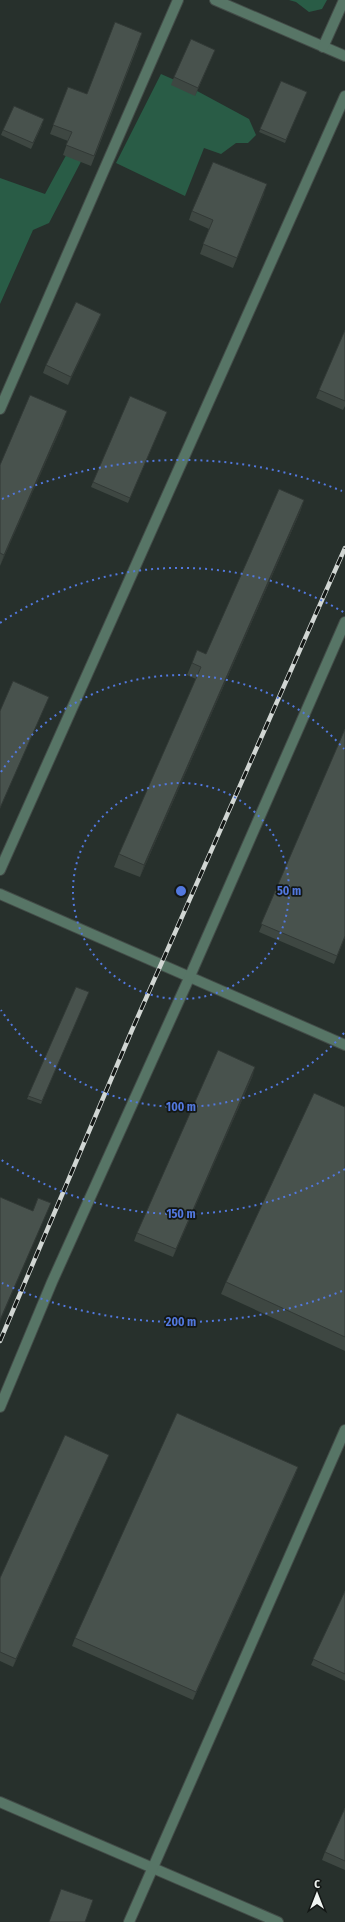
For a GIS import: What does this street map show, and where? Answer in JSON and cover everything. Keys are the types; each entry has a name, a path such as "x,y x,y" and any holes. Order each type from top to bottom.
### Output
{"lane":[{"path":"0,409 178,0"},
{"path":"215,0 345,56"},
{"path":"324,47 344,0"},
{"path":"0,870 345,96"},
{"path":"0,1407 52,1282 190,976 345,622"},
{"path":"0,894 345,1045"},
{"path":"129,1922 345,1430"},
{"path":"0,1802 278,1922"}],"green space":[{"path":"289,0 327,0 322,9 309,12 296,2"},
{"path":"161,74 186,85 249,119 256,135 248,143 236,143 221,154 204,148 185,196 116,163"},
{"path":"70,148 86,152 49,223 33,230 0,304 0,178 45,194"}],"building":[{"path":"115,22 142,33 94,156 66,145 72,132 53,125 68,87 87,94"},
{"path":"191,39 215,50 198,88 174,77"},
{"path":"281,81 307,92 286,140 260,129"},
{"path":"14,106 44,119 33,143 3,130"},
{"path":"213,162 267,184 237,258 203,244 213,220 192,211"},
{"path":"76,302 101,314 71,377 46,365"},
{"path":"345,330 345,401 319,390"},
{"path":"30,395 67,411 4,555 0,553 0,465"},
{"path":"130,396 167,412 130,498 93,482"},
{"path":"279,489 304,500 144,865 119,854 201,667 192,663 197,650 206,654"},
{"path":"13,681 49,697 0,808 0,711"},
{"path":"345,729 345,936 337,956 261,924"},
{"path":"76,987 89,992 42,1101 28,1096"},
{"path":"218,1050 255,1067 176,1249 137,1233"},
{"path":"314,1093 345,1107 345,1337 226,1282"},
{"path":"0,1197 33,1211 38,1198 51,1203 0,1320"},
{"path":"177,1413 298,1467 196,1692 75,1638"},
{"path":"65,1435 109,1455 16,1659 0,1652 0,1578"},
{"path":"345,1591 345,1674 313,1659"},
{"path":"345,1808 345,1861 325,1852"},
{"path":"61,1889 93,1900 85,1922 49,1922"}],"railway":[{"path":"0,1341 132,1030 345,548"}]}
